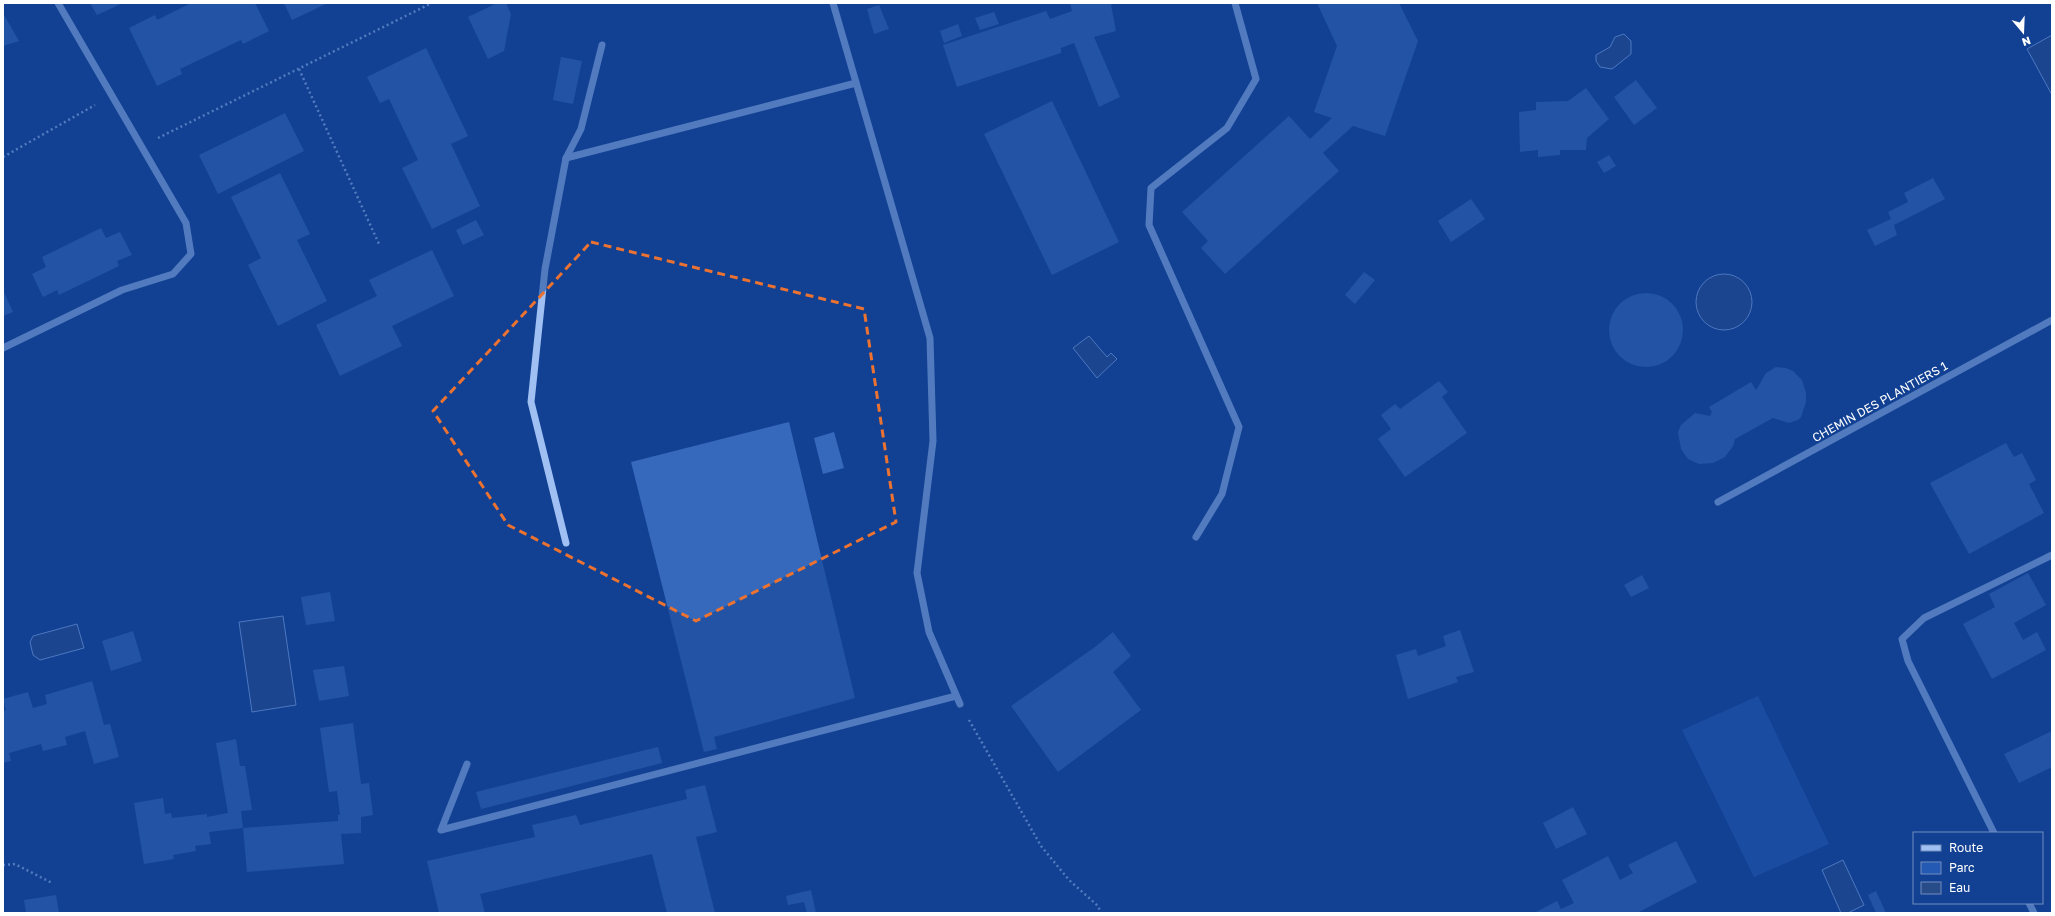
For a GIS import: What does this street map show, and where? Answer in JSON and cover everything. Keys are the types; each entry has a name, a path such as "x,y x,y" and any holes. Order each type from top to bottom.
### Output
{"street":[{"path":"3,348 122,290 173,274 191,254 186,223 58,3"},
{"path":"833,3 930,338 933,441 917,574 929,632 960,704"},
{"path":"1196,537 1222,494 1240,427 1149,226 1151,188 1227,128 1256,79 1235,3"},
{"path":"566,543 531,402 545,269 566,158 581,129 602,45"},
{"path":"566,158 856,82"},
{"name":"CHEMIN DES PLANTIERS 1","path":"1718,502 2052,320"},
{"path":"1994,832 1908,661 1902,640 1924,618 2052,555"},
{"path":"467,764 441,830 956,696"},
{"path":"2030,904 2034,913"}],"path":[{"path":"142,147 432,3"},
{"path":"299,69 379,244"},
{"path":"3,157 112,95"},
{"path":"960,704 1041,846 1070,880 1098,906 1101,913"},
{"path":"3,865 15,864 52,883"}],"highlighted area":[{"path":"591,242 864,309 896,522 696,621 508,525 433,411"}],"green space":[{"path":"1758,696 1829,844 1754,877 1682,730"}],"water":[{"path":"1624,34 1631,41 1631,54 1612,69 1600,67 1596,61 1596,55 1610,47 1615,37"},
{"path":"2052,35 2052,95 2027,49"},
{"path":"1724,274 1735,276 1744,282 1750,291 1752,302 1750,313 1744,322 1735,328 1724,330 1713,328 1704,322 1698,313 1696,302 1698,291 1704,282 1713,276"},
{"path":"1089,336 1107,357 1111,353 1117,359 1097,378 1073,348"},
{"path":"283,616 296,705 252,712 239,622"},
{"path":"77,624 84,648 40,660 33,655 30,642 33,636"},
{"path":"1843,860 1864,905 1848,913 1841,913 1822,870"}],"building":[{"path":"90,3 123,3 97,15"},
{"path":"191,3 255,3 269,31 243,44 241,40 180,69 182,74 157,86 129,28 155,15 157,20"},
{"path":"284,3 328,3 292,20"},
{"path":"497,3 506,3 511,14 504,51 488,59 468,17"},
{"path":"1070,3 1116,3 1111,5 1116,31 1094,37 1120,97 1099,107 1074,43 1061,48 1061,53 957,87 943,45 1046,11 1050,19 1072,11"},
{"path":"1317,3 1399,3 1418,41 1385,136 1353,126 1323,153 1339,171 1225,274 1201,248 1208,241 1182,212 1289,116 1310,139 1332,118 1314,112 1337,46"},
{"path":"879,5 889,29 874,34 867,9"},
{"path":"994,12 999,24 980,30 975,18"},
{"path":"3,13 19,41 3,46"},
{"path":"958,24 962,36 944,43 940,31"},
{"path":"426,48 468,136 451,144 480,206 432,229 402,168 418,160 389,99 380,103 367,77"},
{"path":"561,57 582,61 573,104 553,100"},
{"path":"1636,80 1657,108 1634,125 1614,97"},
{"path":"1586,88 1609,119 1587,138 1586,150 1560,150 1560,155 1538,157 1538,150 1520,152 1519,112 1536,110 1536,102 1568,101"},
{"path":"1052,101 1119,242 1052,275 984,134"},
{"path":"285,113 304,151 218,194 199,155"},
{"path":"1609,155 1616,166 1604,173 1597,162"},
{"path":"280,173 310,234 297,240 327,301 278,326 248,265 261,258 231,197"},
{"path":"1933,178 1945,199 1894,225 1897,235 1875,246 1867,230 1891,219 1888,212 1908,202 1904,193"},
{"path":"1471,199 1485,219 1451,242 1438,221"},
{"path":"476,220 484,235 463,245 456,230"},
{"path":"101,228 106,238 120,232 132,255 117,261 119,266 59,295 57,290 43,297 32,274 46,267 42,257"},
{"path":"432,250 454,296 392,326 402,346 340,376 316,325 377,296 369,280"},
{"path":"1364,272 1375,280 1355,304 1345,295"},
{"path":"3,290 13,312 3,316"},
{"path":"1646,293 1667,299 1677,309 1683,330 1677,351 1667,361 1646,367 1625,361 1615,351 1609,330 1615,309 1625,299"},
{"path":"1776,367 1786,368 1793,371 1802,380 1806,393 1806,402 1801,417 1798,420 1789,423 1773,418 1735,439 1733,446 1725,457 1713,463 1699,464 1688,459 1681,449 1678,432 1681,425 1695,413 1710,416 1712,412 1709,407 1751,382 1756,390 1766,373"},
{"path":"1439,381 1448,392 1442,397 1467,433 1405,477 1378,439 1391,429 1381,415 1395,404 1400,409"},
{"path":"789,422 855,698 714,737 717,749 704,752 631,462"},
{"path":"834,432 844,468 823,474 814,438"},
{"path":"2006,443 2014,457 2022,453 2036,480 2029,484 2044,513 1969,554 1930,483"},
{"path":"2028,573 2046,605 2014,623 2023,640 2037,632 2046,650 1992,679 1963,624 1995,607 1989,594"},
{"path":"1642,575 1649,588 1631,597 1624,585"},
{"path":"330,592 335,621 306,625 301,597"},
{"path":"1460,630 1474,672 1456,677 1458,682 1408,699 1396,655 1416,649 1418,656 1446,646 1443,636"},
{"path":"133,631 142,661 111,671 102,641"},
{"path":"1113,632 1131,656 1113,672 1141,710 1058,772 1011,706 1095,647"},
{"path":"344,666 349,696 319,701 313,670"},
{"path":"92,681 104,725 110,724 119,757 94,764 85,731 65,737 67,745 43,751 41,744 9,753 11,761 3,763 3,711 6,710 3,699 28,692 33,708 47,704 45,695"},
{"path":"353,723 361,784 369,783 373,815 361,817 361,833 341,834 344,864 247,872 243,828 338,821 338,815 340,815 337,791 329,792 320,728"},
{"path":"2052,731 2052,771 2050,768 2019,783 2004,754"},
{"path":"236,739 240,766 245,766 252,810 241,811 243,828 209,832 211,844 195,846 196,851 173,855 174,859 144,864 134,803 163,798 165,814 171,813 172,818 207,814 207,817 228,813 216,743"},
{"path":"658,747 662,763 481,809 476,792"},
{"path":"705,785 717,832 696,837 715,913 667,913 652,854 480,894 485,913 439,913 427,861 535,837 532,825 576,815 580,825 687,799 685,790"},
{"path":"1573,807 1587,834 1556,849 1543,823"},
{"path":"1676,841 1697,882 1637,913 1534,913 1557,901 1561,909 1574,903 1562,880 1608,856 1620,880 1633,873 1628,865"},
{"path":"811,890 816,913 807,913 804,902 788,905 786,896"},
{"path":"1876,891 1886,913 1876,913 1868,895"},
{"path":"56,895 59,913 26,913 24,900"}]}
